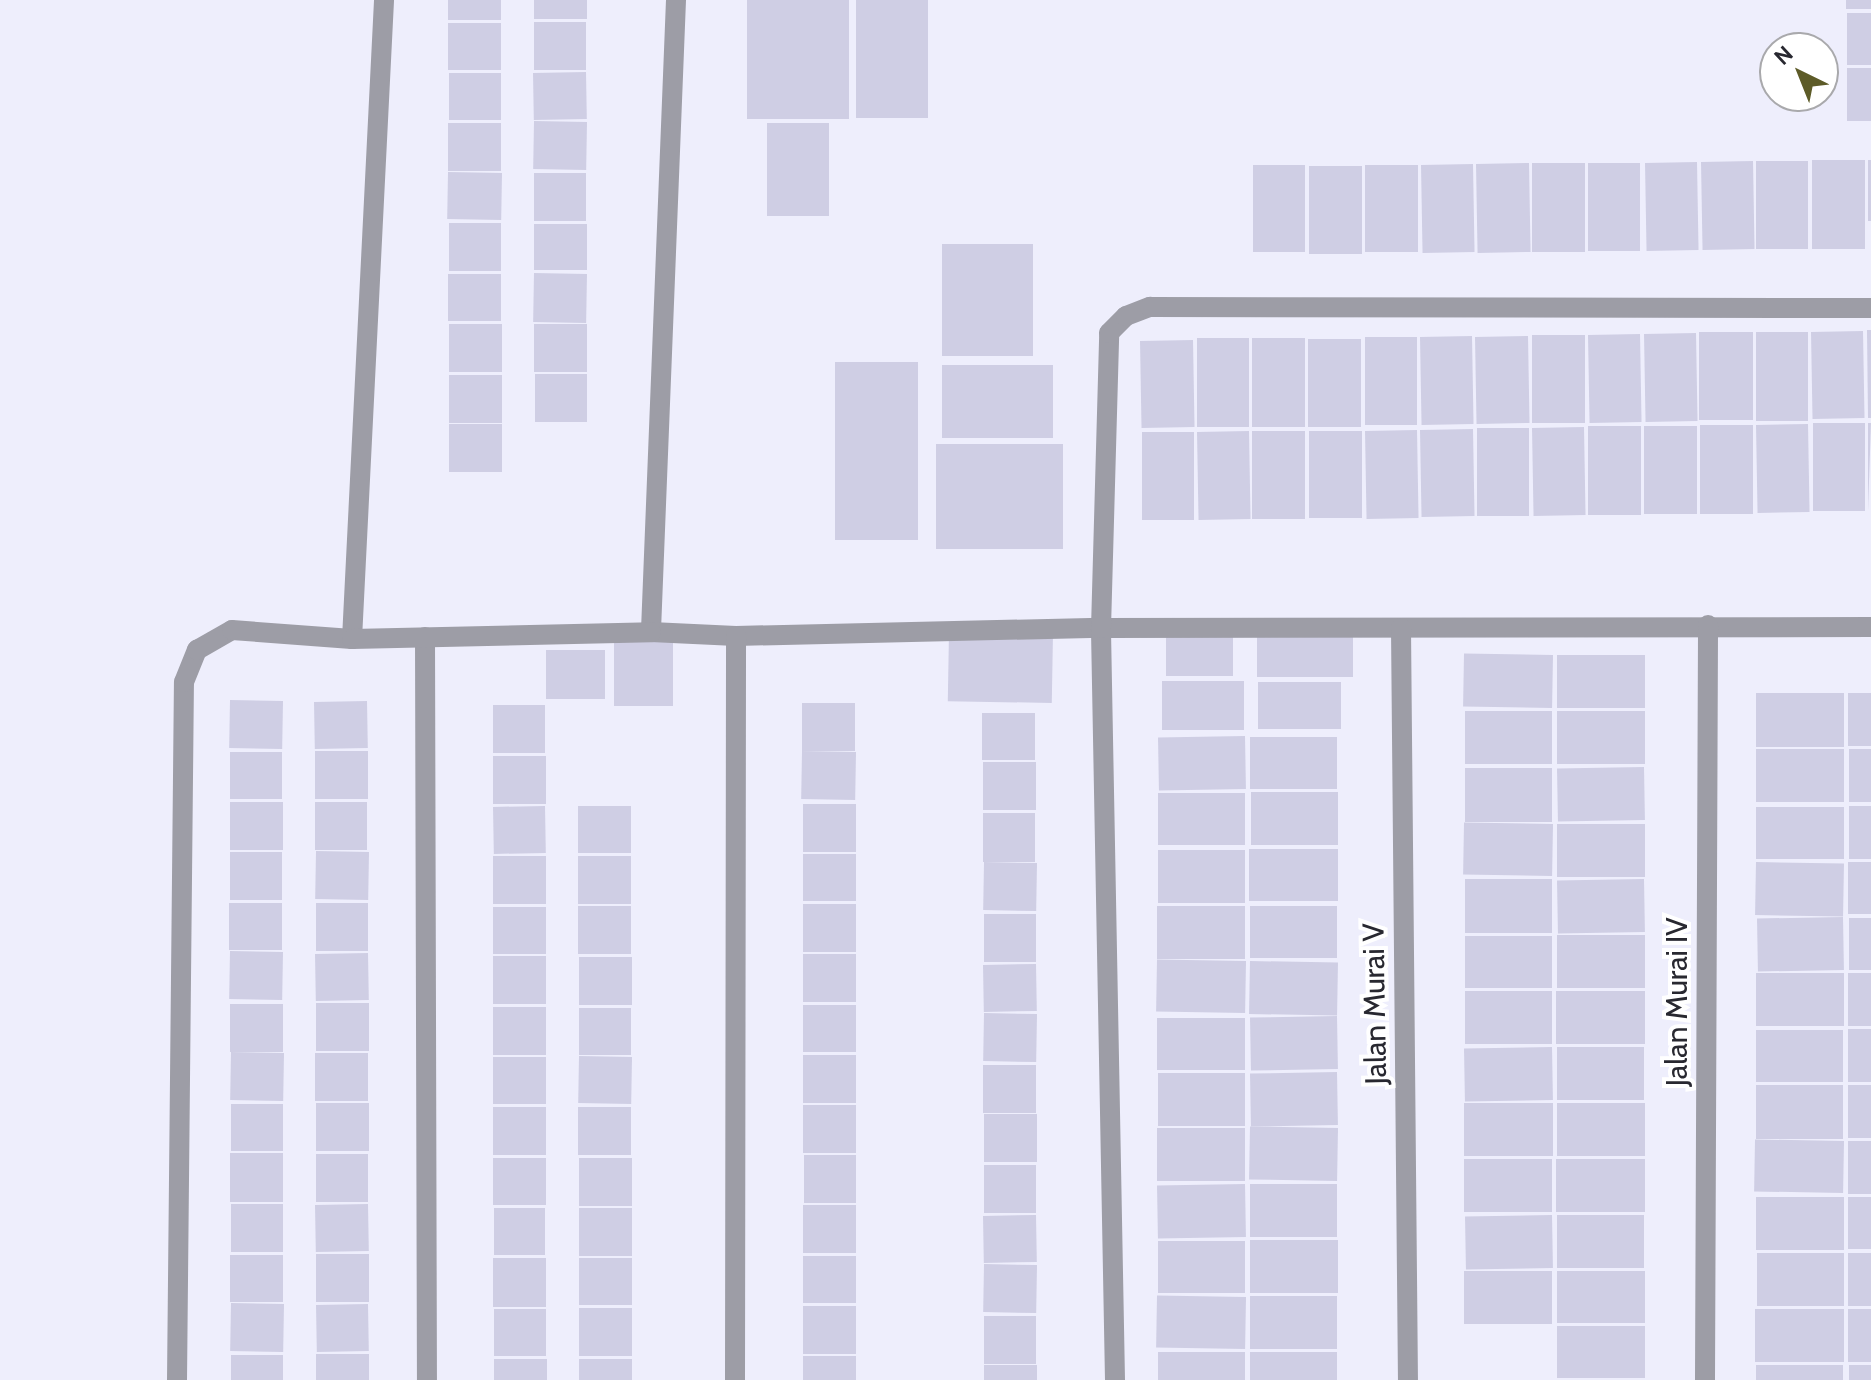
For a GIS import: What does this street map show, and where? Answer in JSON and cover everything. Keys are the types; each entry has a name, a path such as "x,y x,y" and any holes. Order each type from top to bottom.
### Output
{"street":[{"path":"352,639 384,0"},
{"path":"651,632 676,0"},
{"path":"1115,1380 1101,628 1109,333 1138,311 1871,308"},
{"name":"Jalan Murai IV","path":"1705,1380 1708,625"},
{"path":"177,1380 184,682 197,650 232,630 352,639 651,632 736,636 1101,628 1871,627"},
{"name":"Jalan Murai V","path":"1401,628 1408,1380"},
{"path":"735,1380 736,636"},
{"path":"425,637 427,1380"}],"building":[{"path":"448,0 501,0 501,20 448,20"},
{"path":"534,0 587,0 587,19 534,19"},
{"path":"747,0 849,0 849,119 747,119"},
{"path":"856,0 928,0 928,118 856,118"},
{"path":"1846,0 1871,0 1871,9 1846,9"},
{"path":"1847,13 1871,13 1871,65 1847,65"},
{"path":"534,22 586,22 586,70 534,70"},
{"path":"448,23 501,23 501,70 448,70"},
{"path":"1847,68 1871,68 1871,121 1847,121"},
{"path":"586,72 587,119 534,120 533,73"},
{"path":"449,73 501,73 501,120 449,120"},
{"path":"534,121 587,122 586,170 533,169"},
{"path":"448,123 501,123 501,171 448,171"},
{"path":"767,123 829,123 829,216 767,216"},
{"path":"1812,160 1865,160 1865,249 1812,249"},
{"path":"1868,160 1871,160 1871,221 1868,221"},
{"path":"1753,161 1755,249 1703,250 1701,162"},
{"path":"1756,161 1808,161 1808,249 1756,249"},
{"path":"1697,162 1699,250 1647,251 1645,163"},
{"path":"1529,163 1531,252 1478,253 1476,164"},
{"path":"1532,163 1585,163 1585,252 1532,252"},
{"path":"1588,163 1640,163 1640,251 1588,251"},
{"path":"1473,164 1475,252 1423,253 1421,165"},
{"path":"1253,165 1305,165 1305,252 1253,252"},
{"path":"1365,165 1418,165 1418,252 1365,252"},
{"path":"1309,166 1362,166 1362,254 1309,254"},
{"path":"448,172 502,173 501,220 447,219"},
{"path":"534,173 586,173 586,221 534,221"},
{"path":"449,223 501,223 501,271 449,271"},
{"path":"534,224 587,224 587,270 534,270"},
{"path":"942,244 1033,244 1033,356 942,356"},
{"path":"534,273 587,274 586,323 533,322"},
{"path":"448,274 501,274 501,321 448,321"},
{"path":"449,324 502,324 502,372 449,372"},
{"path":"534,324 587,324 587,372 534,372"},
{"path":"1867,330 1871,330 1871,418 1868,418"},
{"path":"1863,331 1865,418 1813,419 1811,332"},
{"path":"1699,332 1753,332 1753,420 1699,420"},
{"path":"1756,332 1808,332 1808,421 1756,421"},
{"path":"1696,333 1698,421 1646,422 1644,334"},
{"path":"1640,334 1642,422 1590,423 1588,335"},
{"path":"1532,335 1585,335 1585,423 1532,423"},
{"path":"1472,336 1474,424 1422,425 1420,337"},
{"path":"1528,336 1530,423 1477,424 1475,337"},
{"path":"1365,337 1417,337 1417,425 1365,425"},
{"path":"1197,338 1249,338 1249,427 1197,427"},
{"path":"1252,338 1305,338 1305,427 1252,427"},
{"path":"1308,339 1361,339 1361,427 1308,427"},
{"path":"1193,340 1195,427 1142,428 1140,341"},
{"path":"835,362 918,362 918,540 835,540"},
{"path":"942,365 1053,365 1053,438 942,438"},
{"path":"535,374 587,374 587,422 535,422"},
{"path":"449,375 502,375 502,423 449,423"},
{"path":"1813,423 1865,423 1865,511 1813,511"},
{"path":"1868,423 1871,423 1868,511"},
{"path":"449,424 502,424 502,472 449,472"},
{"path":"1808,424 1810,512 1758,513 1756,425"},
{"path":"1700,425 1753,425 1753,514 1700,514"},
{"path":"1588,426 1641,426 1641,515 1588,515"},
{"path":"1644,426 1697,426 1697,514 1644,514"},
{"path":"1584,427 1586,515 1534,516 1532,428"},
{"path":"1477,428 1529,428 1529,516 1477,516"},
{"path":"1473,429 1475,516 1422,517 1420,430"},
{"path":"1417,430 1419,518 1367,519 1365,431"},
{"path":"1249,431 1251,519 1199,520 1197,432"},
{"path":"1252,431 1305,431 1305,519 1252,519"},
{"path":"1309,431 1362,431 1362,518 1309,518"},
{"path":"1142,432 1194,432 1194,520 1142,520"},
{"path":"936,444 1063,444 1063,549 936,549"},
{"path":"1166,629 1233,629 1233,676 1166,676"},
{"path":"1257,629 1353,629 1353,677 1257,677"},
{"path":"949,631 1053,633 1052,703 948,701"},
{"path":"614,640 673,640 673,706 614,706"},
{"path":"546,650 605,650 605,699 546,699"},
{"path":"1464,653 1553,655 1552,708 1463,706"},
{"path":"1557,655 1645,655 1645,708 1557,708"},
{"path":"1162,681 1244,681 1244,730 1162,730"},
{"path":"1258,682 1341,682 1341,729 1258,729"},
{"path":"1756,693 1844,693 1844,747 1756,747"},
{"path":"1848,693 1871,693 1871,746 1848,746"},
{"path":"230,700 283,701 282,749 229,748"},
{"path":"367,701 368,748 315,749 314,702"},
{"path":"802,703 855,703 855,751 802,751"},
{"path":"493,705 545,705 545,753 493,753"},
{"path":"1465,711 1552,711 1552,764 1465,764"},
{"path":"1557,711 1645,711 1645,764 1557,764"},
{"path":"982,713 1035,713 1035,760 982,760"},
{"path":"1245,736 1246,789 1159,791 1158,738"},
{"path":"1250,737 1337,737 1337,789 1250,789"},
{"path":"1756,749 1844,749 1844,802 1756,802"},
{"path":"1849,749 1871,749 1871,802 1849,802"},
{"path":"315,751 368,751 368,799 315,799"},
{"path":"802,751 856,752 855,800 801,799"},
{"path":"230,752 282,752 282,799 230,799"},
{"path":"493,756 546,756 546,804 493,804"},
{"path":"983,762 1036,762 1036,810 983,810"},
{"path":"1644,767 1645,820 1558,822 1557,769"},
{"path":"1465,768 1552,768 1552,822 1465,822"},
{"path":"1251,792 1338,792 1338,845 1251,845"},
{"path":"1158,793 1245,793 1245,845 1158,845"},
{"path":"230,802 283,802 283,850 230,850"},
{"path":"315,802 367,802 367,850 315,850"},
{"path":"803,804 856,804 856,852 803,852"},
{"path":"545,806 546,853 494,854 493,807"},
{"path":"578,806 631,806 631,853 578,853"},
{"path":"1849,806 1871,806 1871,859 1849,859"},
{"path":"1756,807 1844,807 1844,859 1756,859"},
{"path":"983,813 1035,813 1035,862 983,862"},
{"path":"1464,822 1553,824 1552,876 1463,874"},
{"path":"1557,824 1645,824 1645,877 1557,877"},
{"path":"1249,849 1338,849 1338,901 1249,901"},
{"path":"1158,850 1245,850 1245,903 1158,903"},
{"path":"316,851 369,852 368,900 315,899"},
{"path":"230,852 282,852 282,900 230,900"},
{"path":"803,854 856,854 856,901 803,901"},
{"path":"493,856 546,856 546,904 493,904"},
{"path":"578,856 631,856 631,904 578,904"},
{"path":"984,862 1037,863 1036,911 983,910"},
{"path":"1756,862 1844,864 1843,917 1755,915"},
{"path":"1848,862 1871,862 1871,914 1848,914"},
{"path":"1465,879 1552,879 1552,933 1465,933"},
{"path":"1644,879 1645,932 1558,934 1557,881"},
{"path":"229,903 282,903 282,950 229,950"},
{"path":"316,903 368,903 368,951 316,951"},
{"path":"803,904 856,904 856,952 803,952"},
{"path":"578,906 631,906 631,954 578,954"},
{"path":"1157,906 1245,906 1245,959 1157,959"},
{"path":"1250,906 1337,906 1337,958 1250,958"},
{"path":"493,907 546,907 546,954 493,954"},
{"path":"984,914 1036,914 1036,962 984,962"},
{"path":"1843,917 1844,970 1758,971 1757,919"},
{"path":"1849,918 1871,918 1871,970 1849,970"},
{"path":"1557,935 1645,935 1645,988 1557,988"},
{"path":"1465,936 1552,936 1552,988 1465,988"},
{"path":"230,951 283,952 282,1000 229,999"},
{"path":"368,953 369,1000 316,1001 315,954"},
{"path":"803,954 856,954 856,1002 803,1002"},
{"path":"493,956 546,956 546,1004 493,1004"},
{"path":"579,957 632,957 632,1005 579,1005"},
{"path":"1157,959 1246,961 1245,1013 1156,1011"},
{"path":"1250,961 1338,963 1337,1016 1249,1014"},
{"path":"1036,964 1037,1011 984,1012 983,965"},
{"path":"1756,973 1844,973 1844,1026 1756,1026"},
{"path":"1848,973 1871,973 1871,1026 1848,1026"},
{"path":"1465,991 1552,991 1552,1044 1465,1044"},
{"path":"1556,991 1645,991 1645,1044 1556,1044"},
{"path":"316,1003 369,1003 369,1051 316,1051"},
{"path":"230,1004 283,1004 283,1052 230,1052"},
{"path":"803,1005 856,1005 856,1052 803,1052"},
{"path":"493,1007 546,1007 546,1055 493,1055"},
{"path":"579,1008 631,1008 631,1055 579,1055"},
{"path":"984,1013 1037,1014 1036,1062 983,1061"},
{"path":"1337,1016 1338,1069 1251,1071 1250,1018"},
{"path":"1157,1018 1245,1018 1245,1070 1157,1070"},
{"path":"1848,1029 1871,1029 1871,1082 1848,1082"},
{"path":"1756,1030 1843,1030 1843,1082 1756,1082"},
{"path":"1552,1047 1553,1100 1465,1102 1464,1049"},
{"path":"1557,1047 1644,1047 1644,1100 1557,1100"},
{"path":"231,1052 284,1053 283,1101 230,1100"},
{"path":"315,1053 368,1053 368,1101 315,1101"},
{"path":"803,1055 856,1055 856,1103 803,1103"},
{"path":"579,1056 632,1057 631,1104 578,1103"},
{"path":"493,1057 546,1057 546,1104 493,1104"},
{"path":"983,1065 1036,1065 1036,1113 983,1113"},
{"path":"1337,1072 1338,1125 1251,1127 1250,1074"},
{"path":"1158,1073 1245,1073 1245,1126 1158,1126"},
{"path":"1756,1085 1843,1085 1843,1139 1756,1139"},
{"path":"1848,1085 1871,1085 1871,1138 1848,1138"},
{"path":"316,1103 369,1103 369,1151 316,1151"},
{"path":"1464,1103 1553,1103 1553,1156 1464,1156"},
{"path":"1557,1103 1645,1103 1645,1156 1557,1156"},
{"path":"231,1104 283,1104 283,1151 231,1151"},
{"path":"803,1105 856,1105 856,1153 803,1153"},
{"path":"493,1107 546,1107 546,1155 493,1155"},
{"path":"578,1107 631,1107 631,1155 578,1155"},
{"path":"984,1114 1037,1114 1037,1162 984,1162"},
{"path":"1250,1126 1338,1128 1337,1181 1249,1179"},
{"path":"1157,1128 1245,1128 1245,1181 1157,1181"},
{"path":"1755,1139 1844,1141 1843,1193 1754,1191"},
{"path":"1848,1141 1871,1141 1871,1194 1848,1194"},
{"path":"230,1153 283,1153 283,1202 230,1202"},
{"path":"316,1154 368,1154 368,1202 316,1202"},
{"path":"804,1155 856,1155 856,1203 804,1203"},
{"path":"493,1158 546,1158 546,1205 493,1205"},
{"path":"579,1158 632,1158 632,1206 579,1206"},
{"path":"1464,1159 1552,1159 1552,1212 1464,1212"},
{"path":"1556,1159 1645,1159 1645,1212 1556,1212"},
{"path":"984,1165 1036,1165 1036,1213 984,1213"},
{"path":"1245,1184 1246,1237 1158,1239 1157,1186"},
{"path":"1250,1184 1337,1184 1337,1237 1250,1237"},
{"path":"1756,1197 1844,1197 1844,1250 1756,1250"},
{"path":"1848,1197 1871,1197 1871,1249 1848,1249"},
{"path":"231,1204 283,1204 283,1252 231,1252"},
{"path":"368,1204 369,1251 316,1252 315,1205"},
{"path":"803,1205 856,1205 856,1253 803,1253"},
{"path":"494,1208 545,1208 545,1255 494,1255"},
{"path":"579,1208 632,1208 632,1256 579,1256"},
{"path":"1036,1215 1037,1262 984,1263 983,1216"},
{"path":"1552,1215 1553,1268 1466,1270 1465,1217"},
{"path":"1557,1215 1644,1215 1644,1268 1557,1268"},
{"path":"1250,1240 1338,1240 1338,1293 1250,1293"},
{"path":"1158,1241 1245,1241 1245,1293 1158,1293"},
{"path":"1757,1253 1844,1253 1844,1306 1757,1306"},
{"path":"1848,1253 1871,1253 1871,1306 1848,1306"},
{"path":"316,1254 369,1254 369,1302 316,1302"},
{"path":"230,1255 283,1255 283,1302 230,1302"},
{"path":"803,1256 856,1256 856,1303 803,1303"},
{"path":"493,1258 546,1258 546,1307 493,1307"},
{"path":"579,1258 632,1258 632,1305 579,1305"},
{"path":"984,1264 1037,1265 1036,1313 983,1312"},
{"path":"1464,1271 1552,1271 1552,1324 1464,1324"},
{"path":"1557,1271 1645,1271 1645,1323 1557,1323"},
{"path":"1157,1295 1246,1297 1245,1349 1156,1347"},
{"path":"1250,1296 1337,1296 1337,1349 1250,1349"},
{"path":"231,1303 284,1304 283,1352 230,1351"},
{"path":"368,1304 369,1351 317,1352 316,1305"},
{"path":"803,1306 856,1306 856,1354 803,1354"},
{"path":"579,1308 632,1308 632,1356 579,1356"},
{"path":"494,1309 546,1309 546,1356 494,1356"},
{"path":"1755,1309 1844,1309 1844,1362 1755,1362"},
{"path":"1848,1309 1871,1309 1871,1362 1848,1362"},
{"path":"984,1316 1036,1316 1036,1364 984,1364"},
{"path":"1557,1326 1645,1326 1645,1378 1557,1378"},
{"path":"1158,1352 1245,1352 1245,1380 1158,1380"},
{"path":"1250,1352 1337,1352 1337,1380 1250,1380"},
{"path":"316,1354 369,1354 369,1380 316,1380"},
{"path":"231,1355 283,1355 283,1380 231,1380"},
{"path":"803,1356 856,1356 856,1380 803,1380"},
{"path":"494,1359 547,1359 547,1380 494,1380"},
{"path":"579,1359 632,1359 632,1380 579,1380"},
{"path":"984,1365 1037,1365 1037,1380 984,1380"},
{"path":"1756,1365 1843,1365 1843,1380 1756,1380"},
{"path":"1849,1365 1871,1365 1871,1380 1849,1380"}]}
